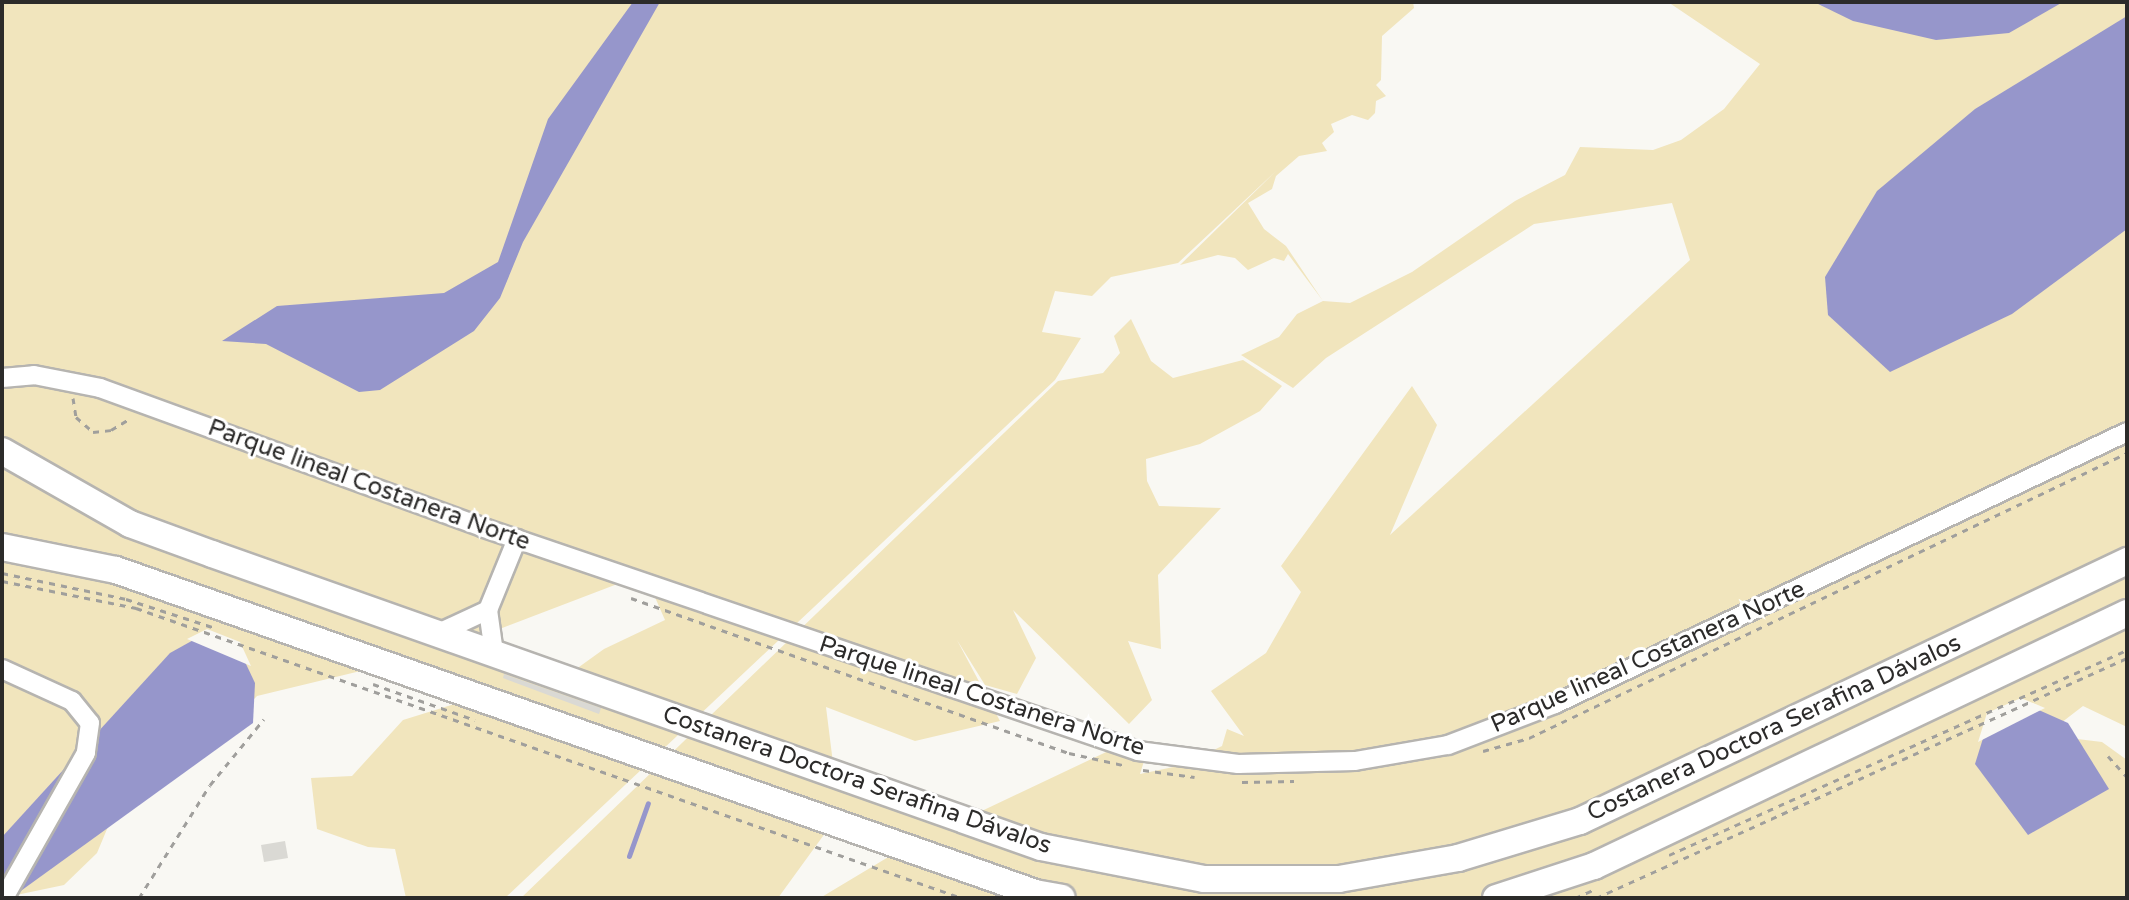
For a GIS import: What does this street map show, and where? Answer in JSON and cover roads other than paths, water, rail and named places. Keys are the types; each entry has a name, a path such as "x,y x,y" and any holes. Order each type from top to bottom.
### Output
{"highway":[{"name":"Costanera Doctora Serafina Dávalos","path":"2,451 130,524 212,554 443,631 494,653 1041,847 1204,879 1339,879 1458,858 1580,821 1722,758 1932,653 2127,561"},
{"path":"2,469 29,464"},
{"name":"Costanera Doctora Serafina Dávalos","path":"3,553 116,570 196,610 284,626 667,765 1062,898"},
{"name":"Costanera Doctora Serafina Dávalos","path":"1496,898 1594,866 2127,613"}],"street":[{"name":"Parque lineal Costanera Norte","path":"2,378 34,375 74,383 517,539 1138,751 1238,764 1355,761 1448,745 1555,704 2127,432"},
{"path":"494,653 488,610 517,539"},
{"path":"443,631 488,610"},
{"path":"2,669 72,701 90,723 86,753 4,898"}],"water":[{"path":"633,2 660,2 523,242 500,298 474,331 380,390 359,392 266,344 222,341 277,306 444,293 498,262 548,119"},
{"path":"1814,2 2063,2 2009,33 1936,40 1853,21"},
{"path":"2127,16 2127,229 2012,314 1890,372 1828,315 1825,277 1877,191 1975,109"},
{"path":"206,633 237,645 255,683 253,723 11,898 2,898 2,837 170,653"},
{"path":"2021,702 2068,723 2109,789 2028,835 1975,764 1990,716"}],"waterway":[{"path":"629,856 648,803"}]}
